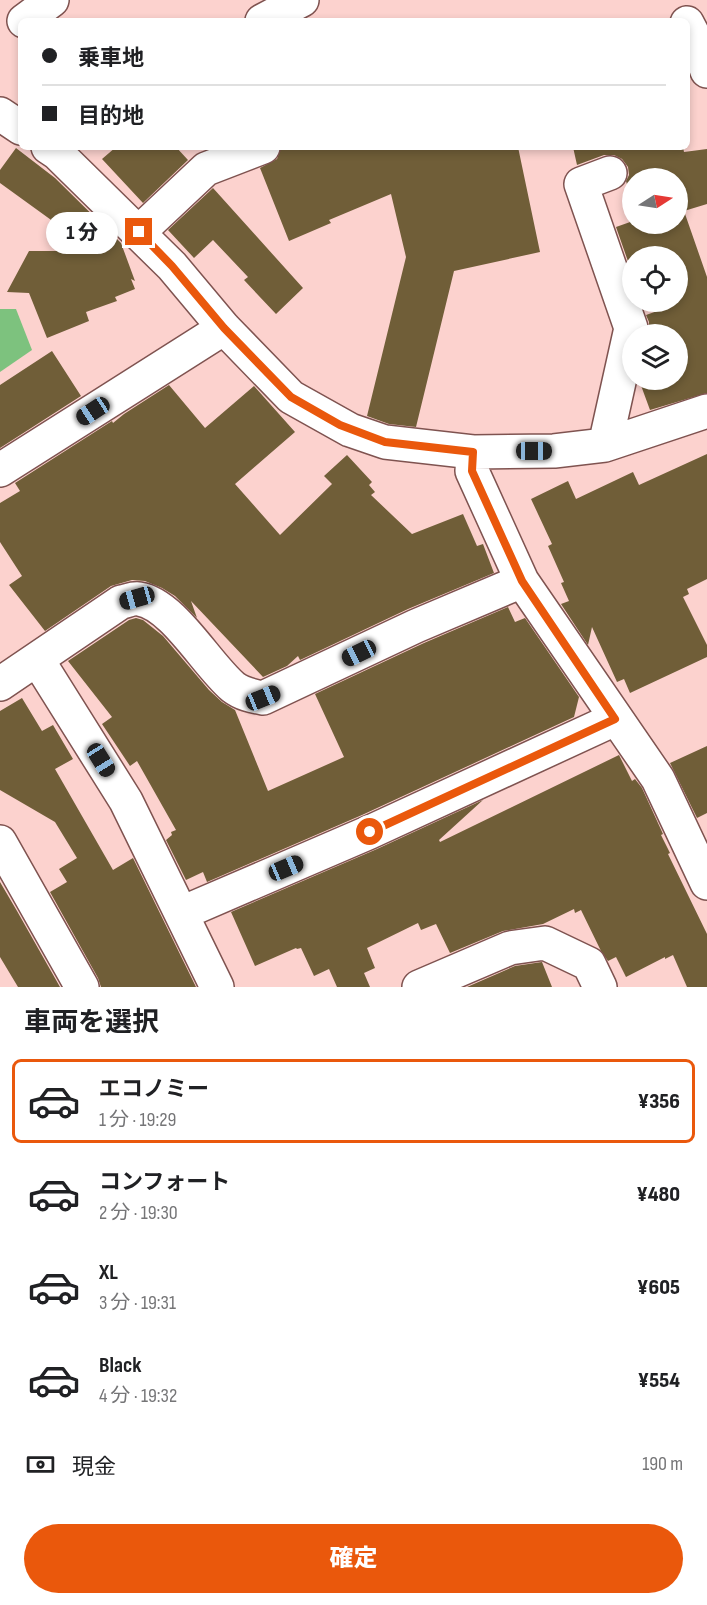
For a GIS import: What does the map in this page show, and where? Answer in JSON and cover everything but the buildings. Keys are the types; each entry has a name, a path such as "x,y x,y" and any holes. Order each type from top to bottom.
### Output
{"street":[{"path":"27,18 52,0"},
{"path":"268,18 302,0"},
{"path":"0,19 9,32 18,25"},
{"path":"690,28 707,71"},
{"path":"58,150 172,266 224,328 291,397 340,425 385,442 473,452 554,451 605,446 705,418"},
{"path":"139,232 206,169 254,150"},
{"path":"610,173 580,184 622,288"},
{"path":"605,446 631,328 629,312"},
{"path":"0,470 224,328"},
{"path":"473,452 472,471 522,581 658,779 700,848 707,883"},
{"path":"0,684 121,602 137,598 154,603 175,621 234,688 263,698 416,626 522,581"},
{"path":"37,659 126,801 217,987"},
{"path":"182,913 370,832 615,719"},
{"path":"0,842 82,987"},
{"path":"419,987 510,948 545,943 588,964 600,987"}],"green space":[{"path":"0,309 16,309 32,350 0,372"}],"route":[{"path":"139,232 172,266 224,328 291,397 350,430 385,442 473,452 472,471 522,581 615,719 370,832"}]}
